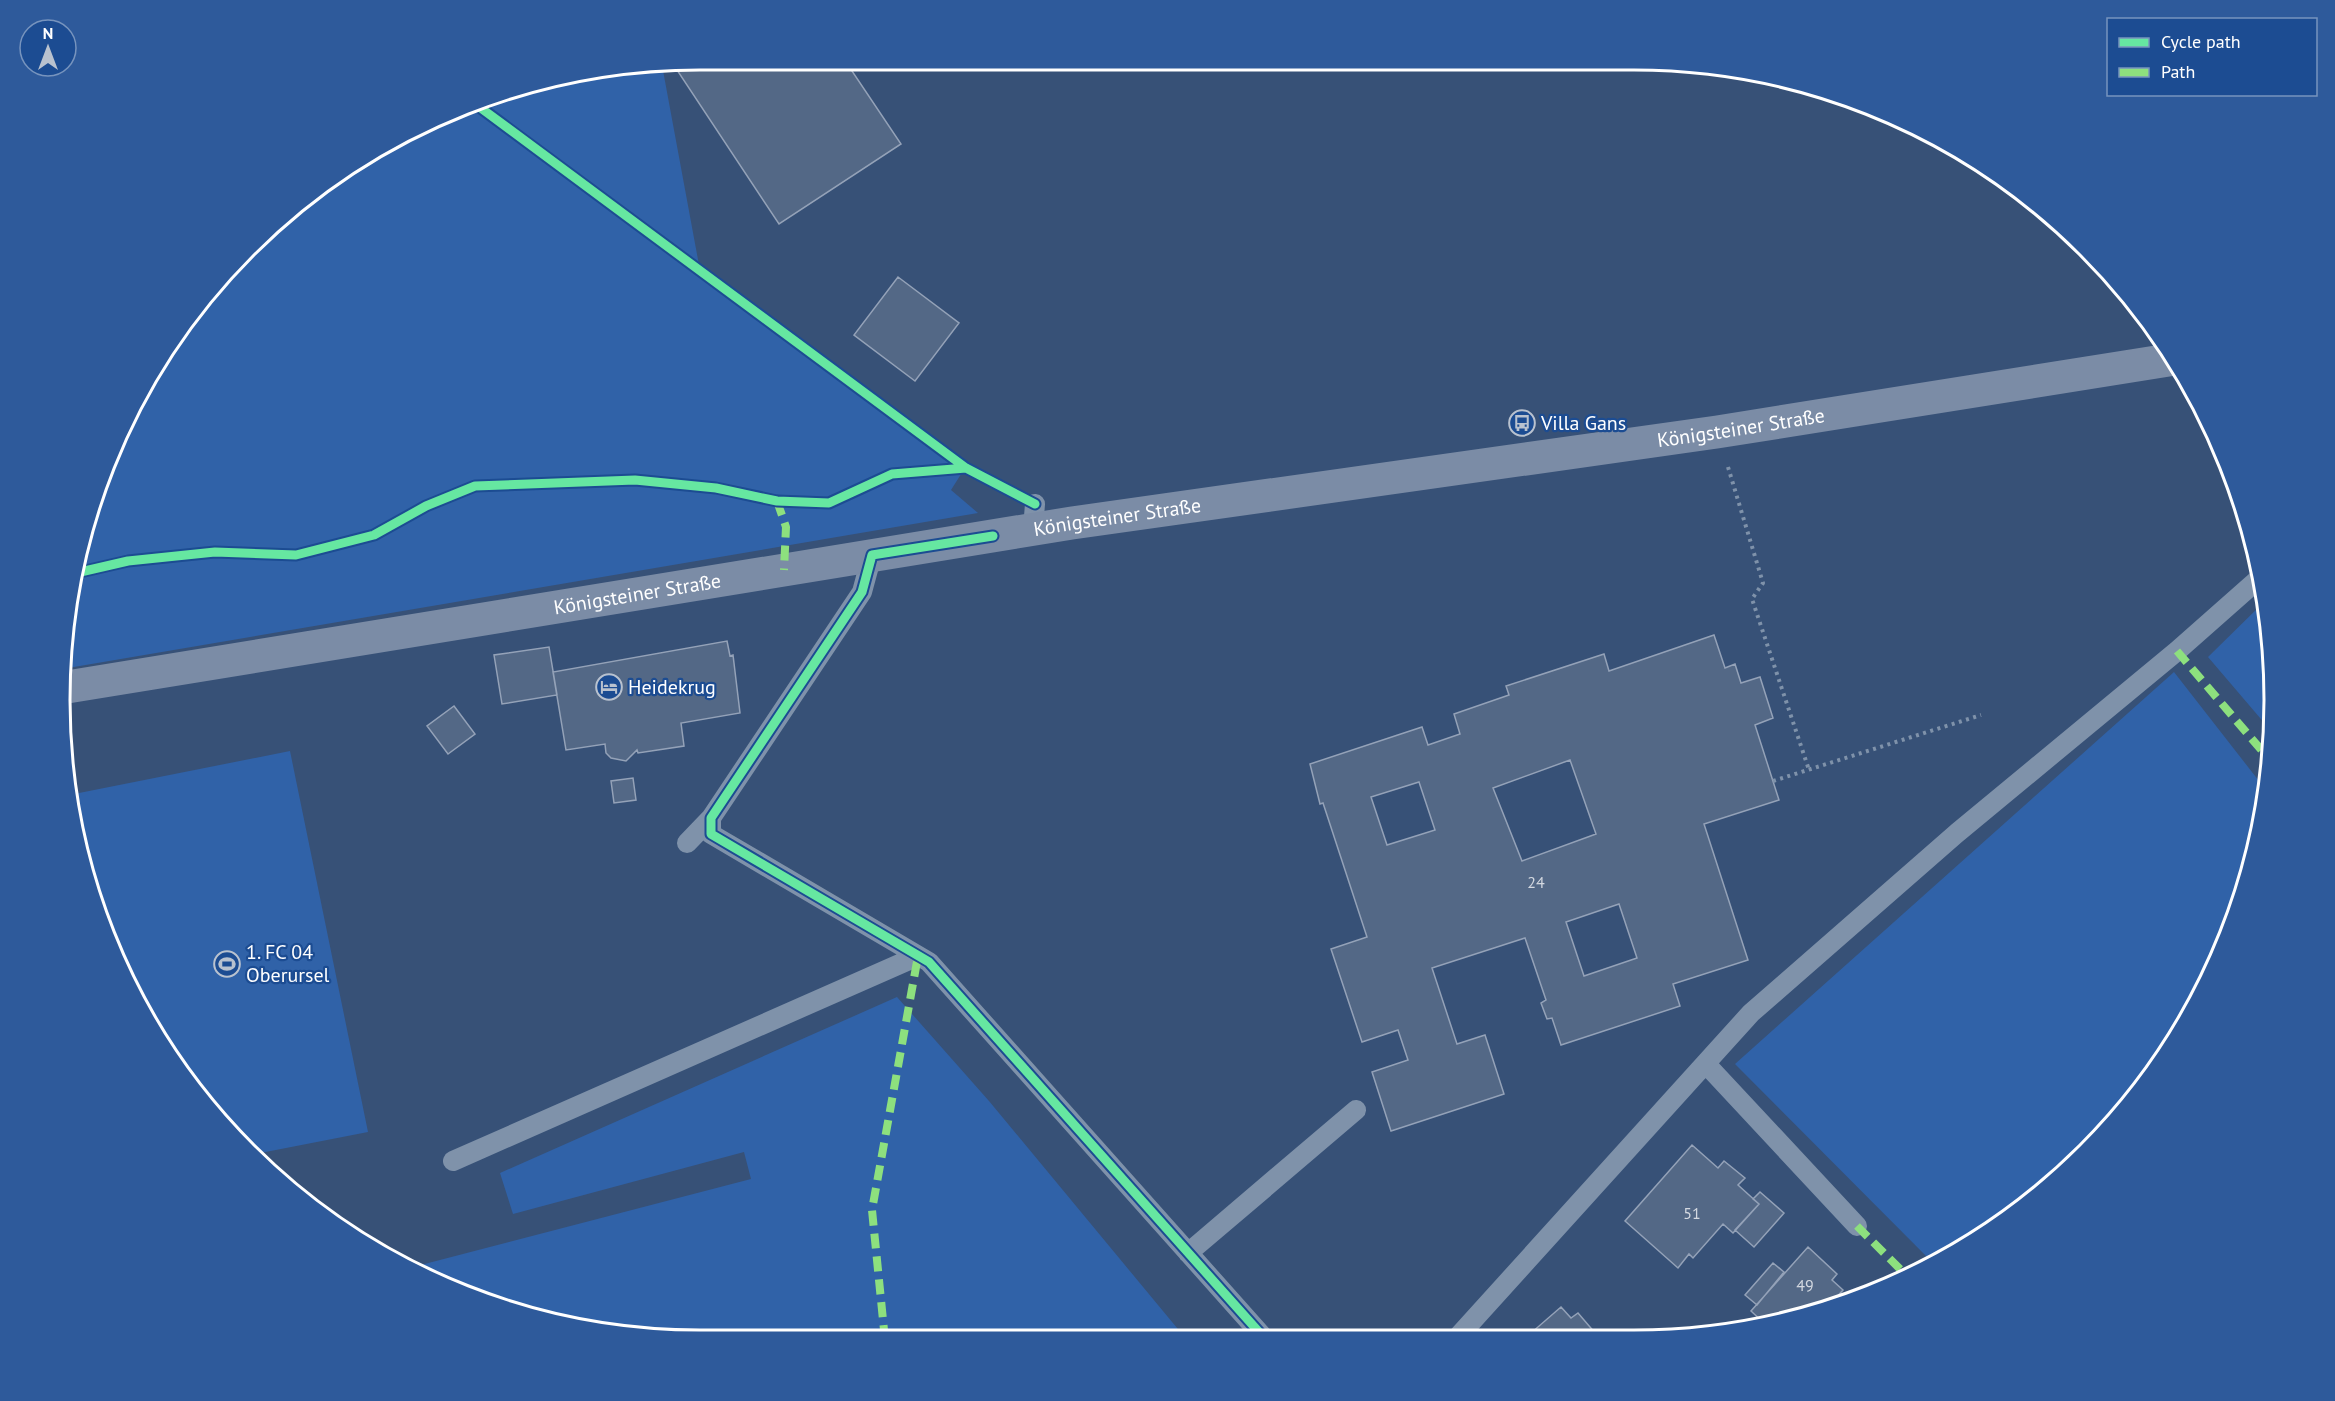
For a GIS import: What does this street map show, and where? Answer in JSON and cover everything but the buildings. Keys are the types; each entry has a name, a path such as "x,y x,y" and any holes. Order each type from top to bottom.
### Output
{"main road":[{"name":"Königsteiner Straße","path":"71,686 872,555 1034,517 1717,432 2165,361"}],"lane":[{"path":"687,843 711,818 862,592 872,555"},
{"path":"1464,1330 1751,1012 1872,906 2177,651 2253,584"},
{"path":"711,818 711,834 929,962 1257,1330"},
{"path":"453,1161 918,956"},
{"path":"1706,1064 1857,1226"},
{"path":"1188,1253 1356,1110"}],"path":[{"path":"1717,432 1763,583 1752,599 1809,770"},
{"path":"1773,782 1981,715"}],"shaded area":[{"path":"663,72 699,265 963,471 951,490 978,513 72,667 76,618 92,537 118,459 155,385 177,350 227,285 285,227 317,201 385,155 422,135 459,118 537,92 618,76"},
{"path":"2257,609 2263,659 2263,722 2208,657"},
{"path":"2174,672 2259,781 2243,864 2217,942 2180,1016 2158,1051 2108,1116 2050,1174 1985,1224 1928,1258 1735,1064"},
{"name":"1. FC 04 Oberursel","path":"290,751 368,1132 262,1153 227,1116 177,1051 135,979 104,903 92,864 78,793"},
{"path":"897,997 989,1101 1179,1330 659,1329 618,1325 537,1309 459,1283 420,1265 751,1179 744,1152 513,1214 500,1173"}],"marked path":[{"path":"777,501 786,527 784,570"},
{"path":"2177,651 2262,751"},
{"path":"884,1330 872,1210 918,956"},
{"path":"1857,1226 1902,1271"}],"cycle path":[{"path":"483,109 966,468 1035,504"},
{"path":"85,571 128,561 215,552 296,555 374,535 426,506 475,486 635,480 716,488 777,501 829,503 892,474 966,468"},
{"path":"993,536 872,555 862,592 711,818 711,834 929,962 1257,1330"}],"place":[{"name":"Villa Gans","path":"1522,423"},
{"name":"Heidekrug","path":"609,687"},
{"name":"1. FC 04 Oberursel","path":"227,964"}]}
